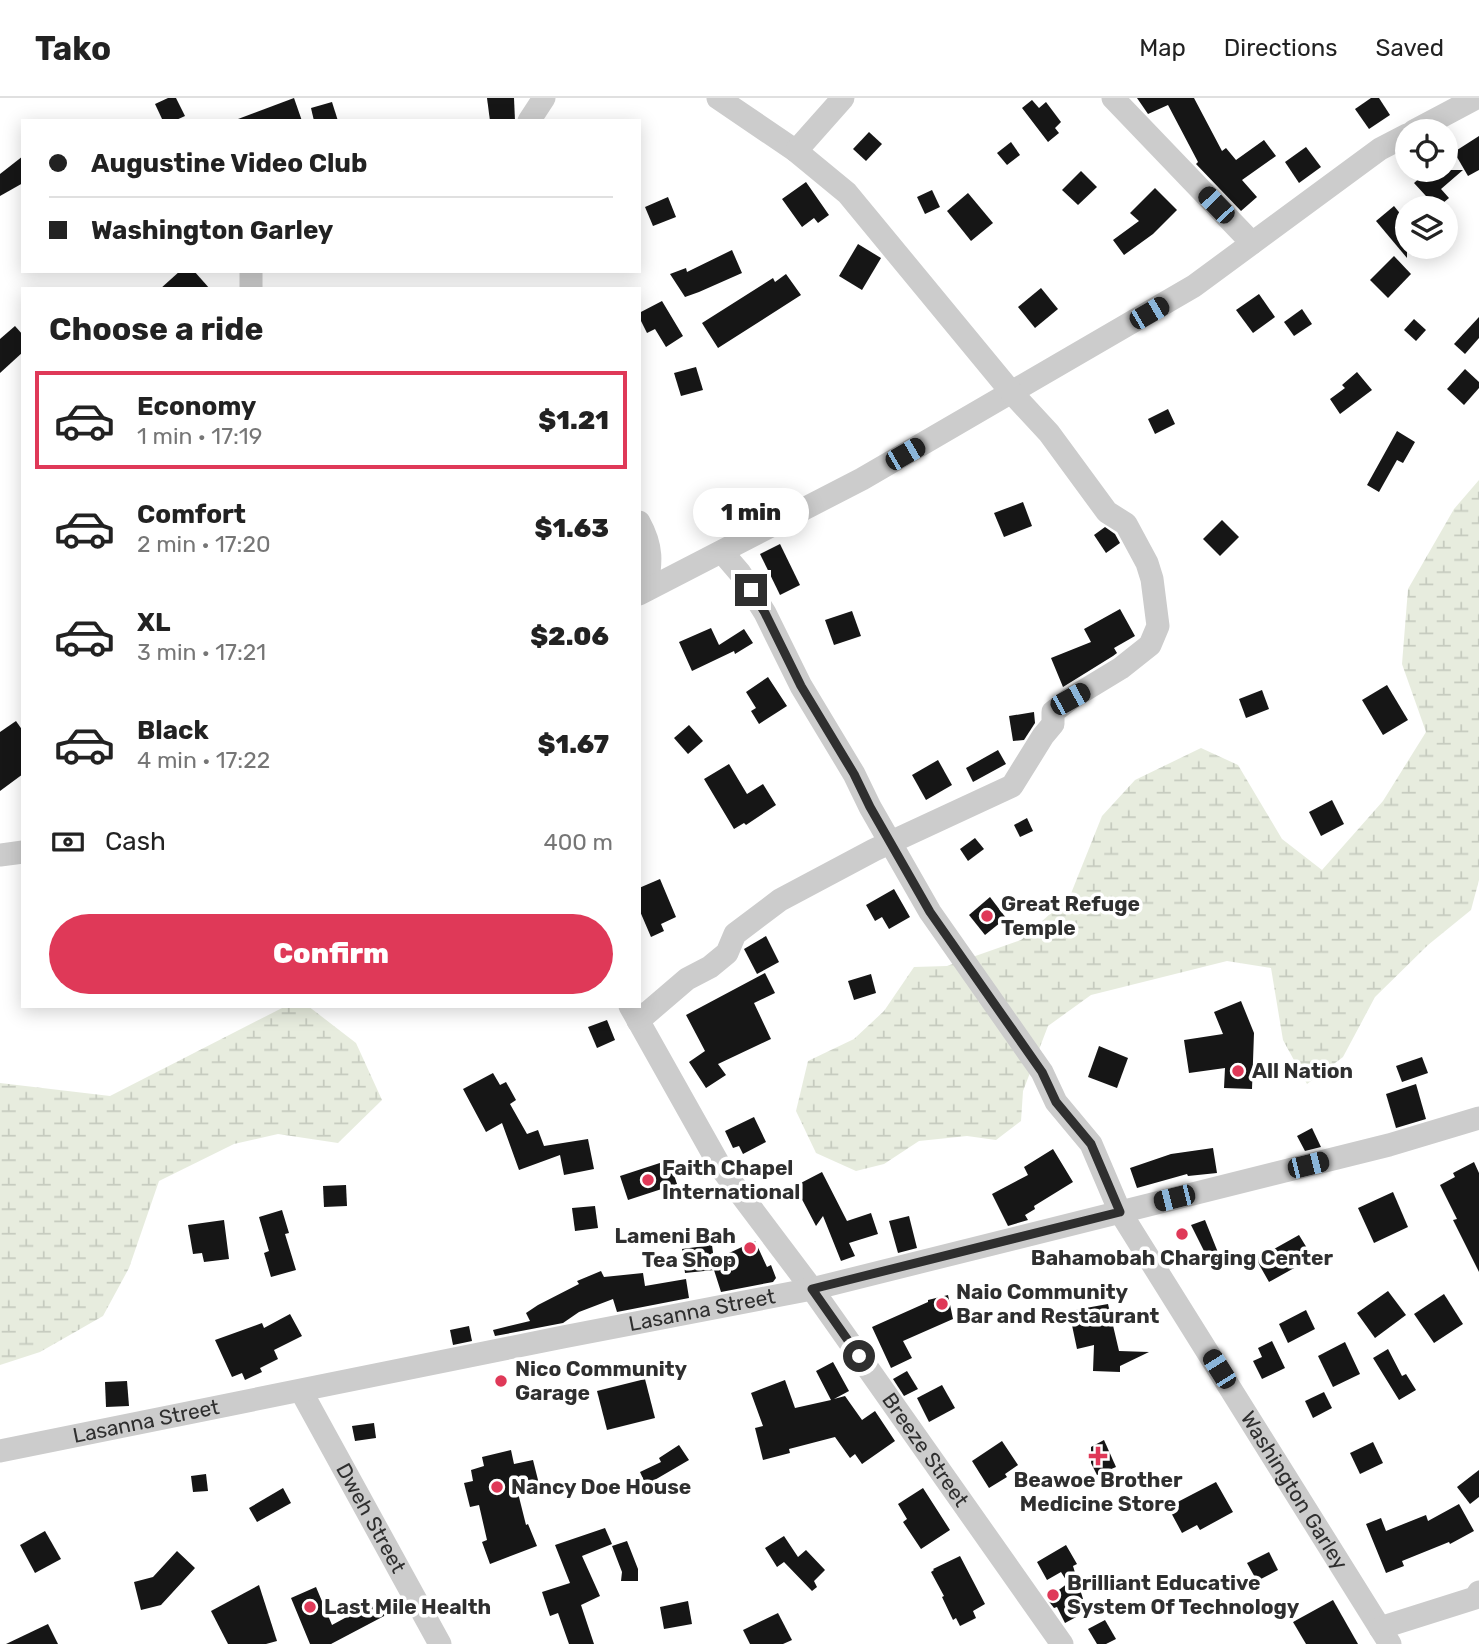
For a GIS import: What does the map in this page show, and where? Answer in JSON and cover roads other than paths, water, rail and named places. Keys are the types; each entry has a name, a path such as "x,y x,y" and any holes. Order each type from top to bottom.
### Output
{"street":[{"path":"531,119 544,98"},
{"path":"634,1014 710,967 727,953 735,933 767,908 890,842 1012,786 1053,724 1053,712 1121,668 1150,645 1158,626 1152,579 1147,563 1126,524 1107,512 1049,433 1012,393 847,193 796,151 718,98"},
{"path":"796,151 843,98"},
{"path":"1113,98 1252,243"},
{"path":"1437,119 1476,98"},
{"path":"643,592 862,479 1194,286 1380,149 1395,141"},
{"path":"641,525 649,539 651,564 643,592"},
{"name":"Washington Garley","path":"722,552 740,573 765,613 801,686 854,774 930,912 1042,1072 1056,1102 1091,1144 1120,1212 1385,1636"},
{"path":"0,855 21,852"},
{"name":"Breeze Street","path":"634,1014 721,1168 812,1289 1062,1644"},
{"name":"Lasanna Street","path":"0,1451 812,1289 1389,1144 1479,1118"},
{"name":"Dweh Street","path":"300,1391 440,1644"},
{"path":"1385,1636 1475,1598 1479,1592"}],"place":[{"name":"Great Refuge Temple","path":"987,916"},
{"name":"All Nation","path":"1238,1071"},
{"name":"Faith Chapel International","path":"648,1180"},
{"name":"Bahamobah Charging Center","path":"1182,1234"},
{"name":"Lameni Bah Tea Shop","path":"750,1248"},
{"name":"Naio Community Bar and Restaurant","path":"942,1304"},
{"name":"Nico Community Garage","path":"501,1381"},
{"name":"Beawoe Brother Medicine Store","path":"1098,1456"},
{"name":"Nancy Doe House","path":"497,1487"},
{"name":"Brilliant Educative System Of Technology","path":"1053,1595"},
{"name":"Last Mile Health","path":"310,1607"}]}
